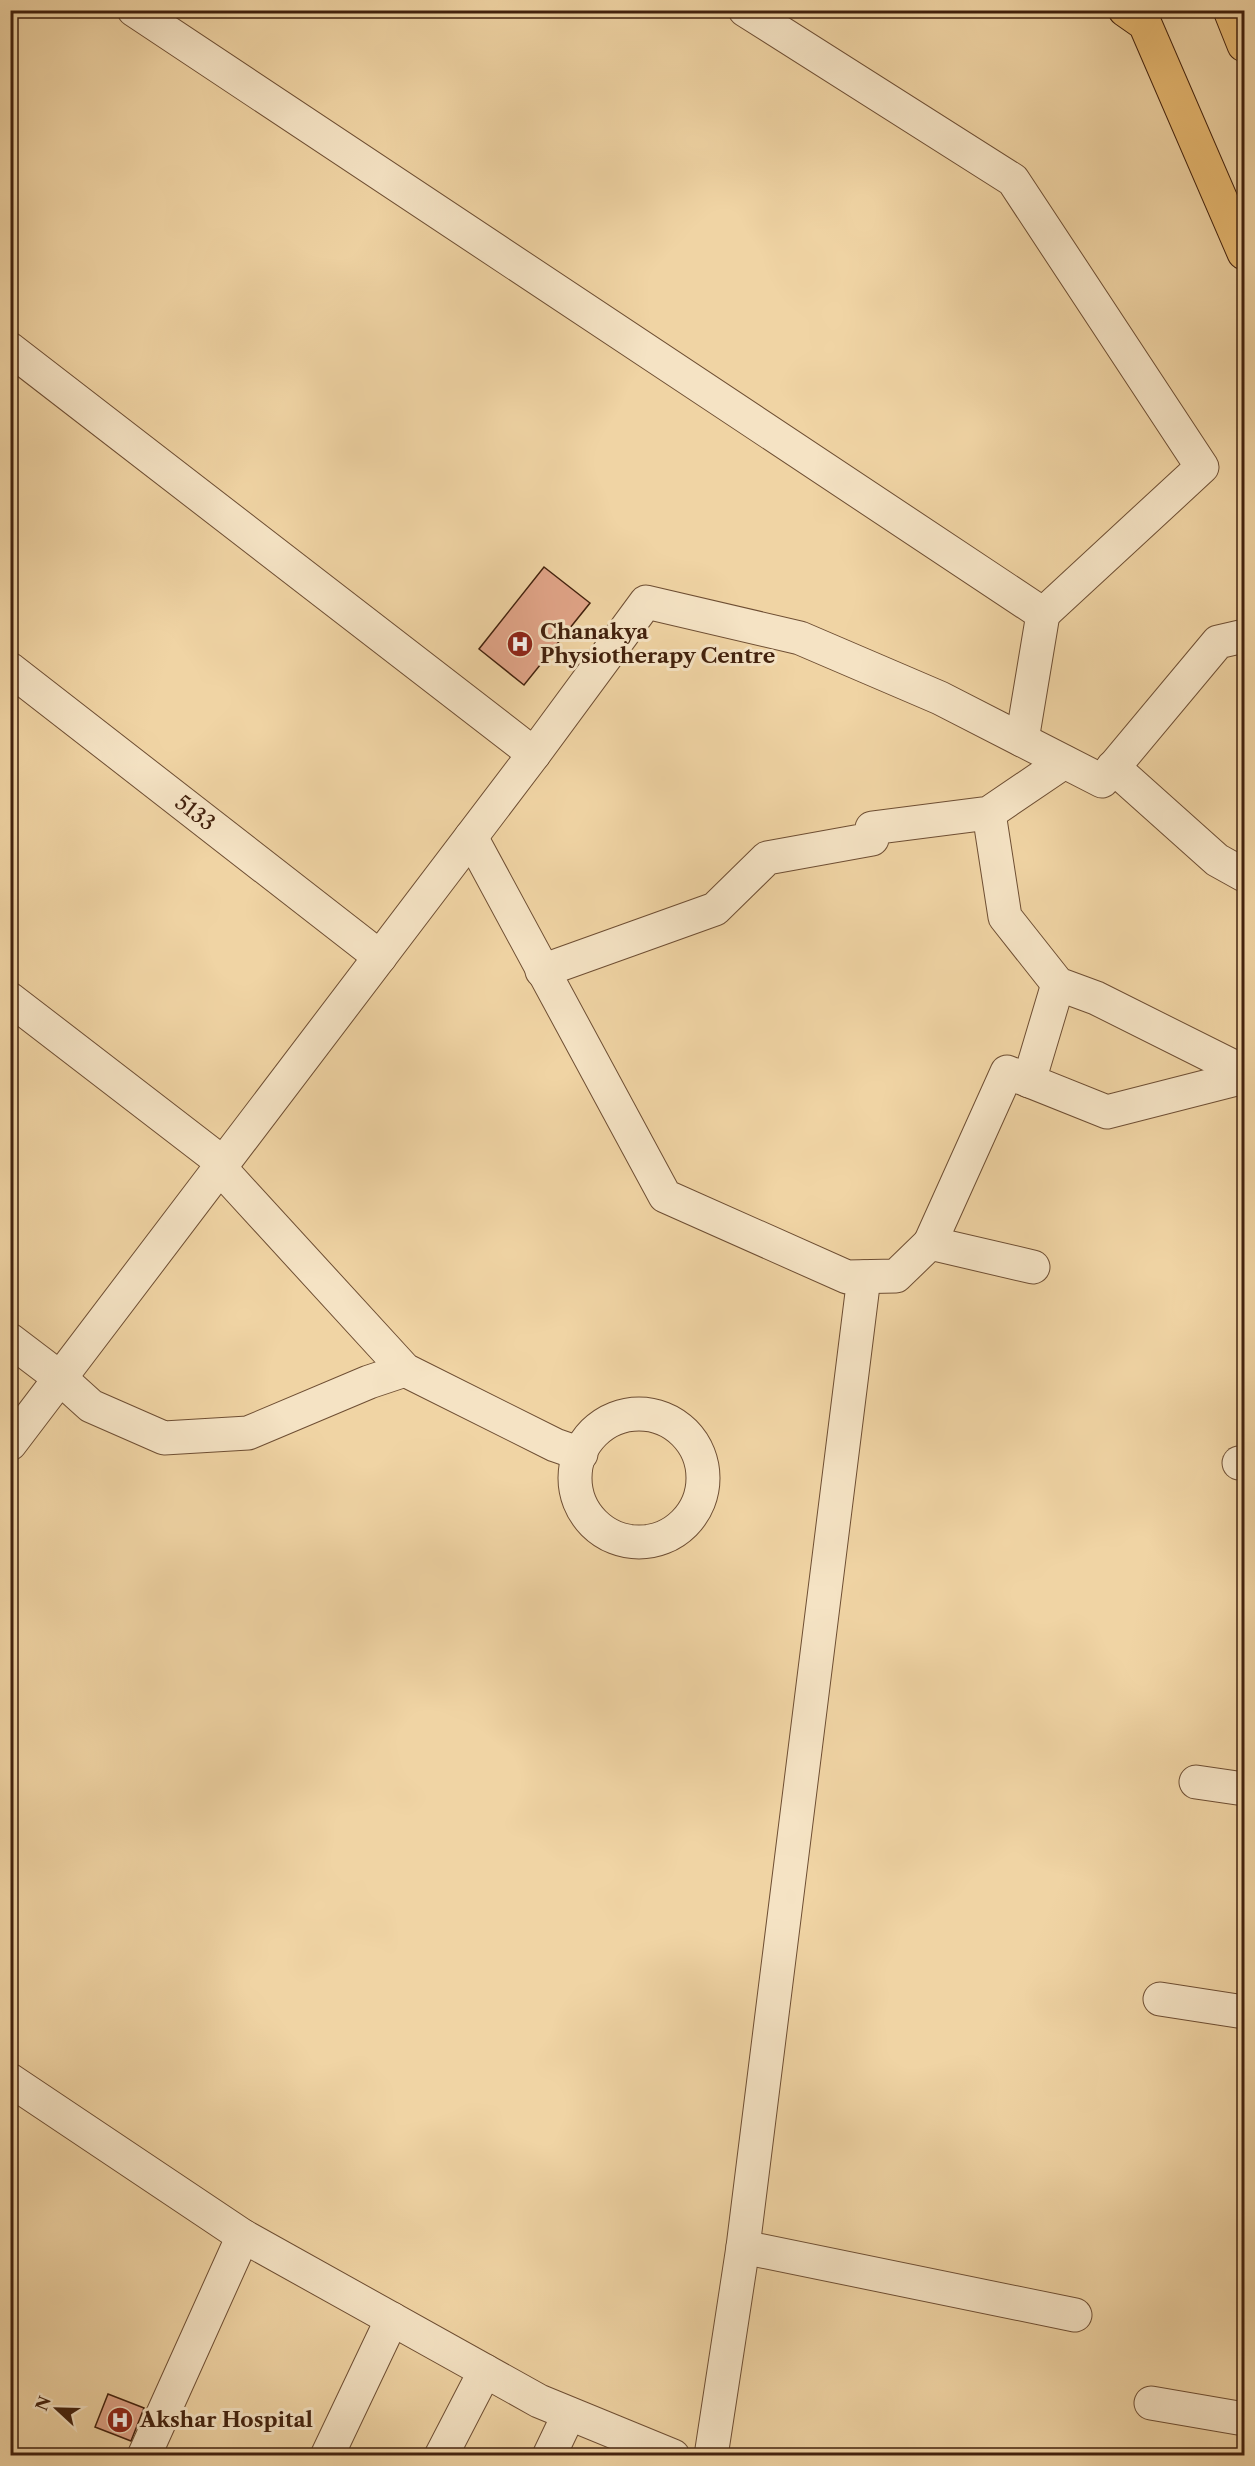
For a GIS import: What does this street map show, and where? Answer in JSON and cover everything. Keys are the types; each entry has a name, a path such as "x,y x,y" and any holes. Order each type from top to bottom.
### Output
{"main road":[{"path":"1125,10 1145,24 1245,253"},
{"path":"1230,10 1245,45"}],"street":[{"path":"134,10 1043,614"},
{"path":"745,10 1013,180 1202,467 1043,614 1022,740"},
{"path":"10,349 534,754"},
{"path":"10,1444 534,754 646,602 800,638 940,698 1102,781 1218,642 1245,636"},
{"name":"5133","path":"10,669 380,957"},
{"path":"543,971 715,909 767,858 872,839 872,828 989,813 1064,762"},
{"path":"1113,766 1217,860 1245,875"},
{"path":"989,813 1005,917 1058,984 1096,998 1245,1072"},
{"path":"471,837 665,1196 847,1277 896,1276 930,1243 1007,1072 1107,1113 1245,1077"},
{"path":"1029,1081 1058,984"},
{"path":"10,999 221,1165 405,1370 555,1445 581,1454"},
{"path":"930,1243 1033,1267"},
{"path":"711,2456 743,2247 864,1277"},
{"path":"10,1340 60,1378 91,1406 164,1438 248,1434 369,1382 405,1370"},
{"path":"1196,1782 1245,1789"},
{"path":"1160,1999 1245,2012"},
{"path":"10,2080 243,2236 539,2401 673,2456"},
{"path":"144,2456 243,2236"},
{"path":"743,2247 1075,2315"},
{"path":"327,2456 392,2319"},
{"path":"441,2456 485,2371"},
{"path":"1150,2403 1245,2419"},
{"path":"549,2456 569,2414"}],"building":[{"path":"544,567 590,603 524,685 479,649"},
{"path":"108,2394 144,2408 131,2441 95,2427"}],"place":[{"name":"Chanakya Physiotherapy Centre","path":"520,644"},
{"name":"Akshar Hospital","path":"120,2420"}]}
